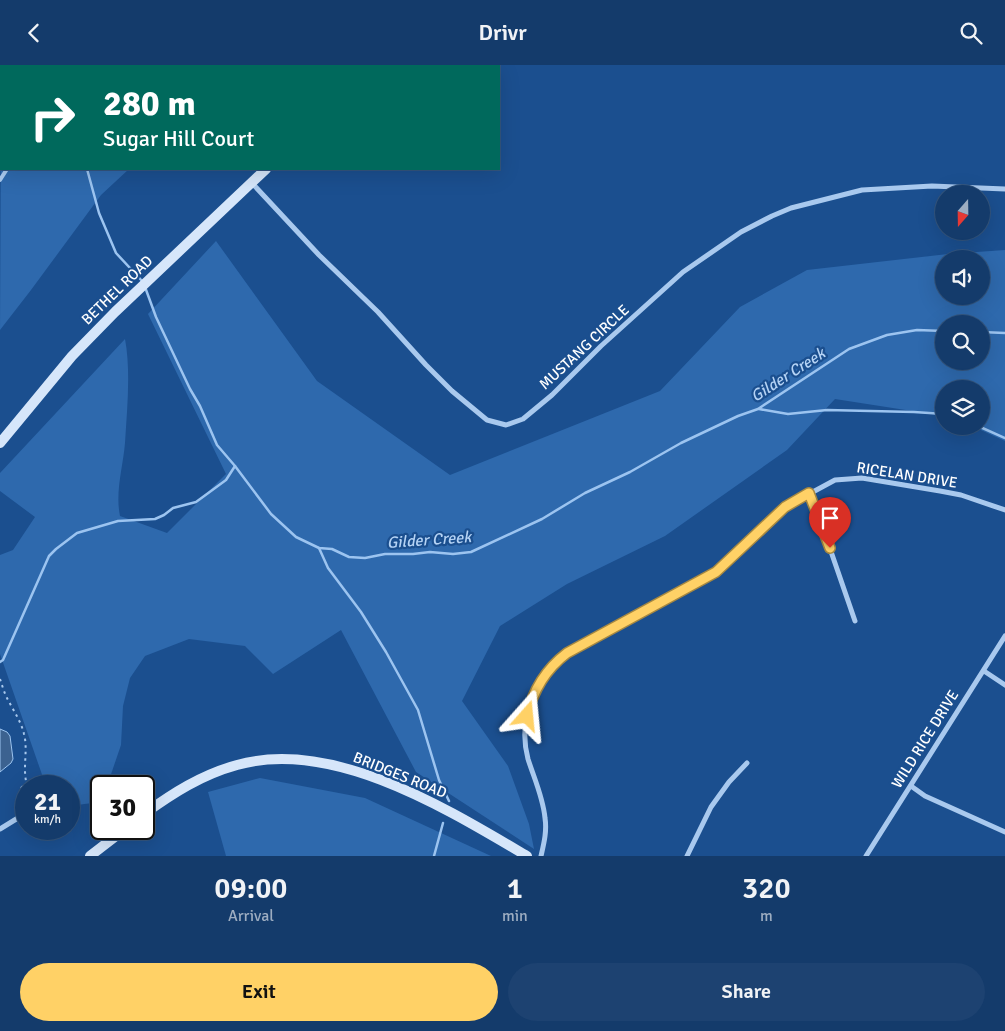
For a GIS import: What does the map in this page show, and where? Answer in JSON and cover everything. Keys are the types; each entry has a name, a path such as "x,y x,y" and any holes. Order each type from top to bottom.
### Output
{"main road":[{"name":"BETHEL ROAD","path":"0,443 72,356 148,280 265,170"},
{"name":"BRIDGES ROAD","path":"155,807 190,783 239,764 275,759 311,761 356,772 417,796 449,811 527,856"},
{"path":"90,856 111,840"}],"street":[{"name":"MUSTANG CIRCLE","path":"251,182 319,255 378,312 452,391 487,420 506,425 523,419 552,395 601,346 683,272 740,232 772,216 790,208 862,190 932,185 1005,189"},
{"name":"RICELAN DRIVE","path":"541,856 546,829 545,818 527,753 525,731 531,701 545,675 573,648 716,572 785,507 835,481 862,478 961,495 1005,510"},
{"path":"809,493 855,621"},
{"name":"WILD RICE DRIVE","path":"866,856 1005,636"},
{"path":"984,671 1005,685"},
{"path":"687,856 711,807 729,782 747,763"},
{"path":"910,786 925,796 1005,832"},
{"path":"0,829 15,820"}],"path":[{"path":"0,679 7,698 20,720 24,734 26,742 24,775"}],"shaded area":[{"path":"1,170 128,170 101,195 0,330"},
{"path":"216,241 317,381 450,475 660,391 740,307 807,270 935,255 935,305 990,305 990,251 1005,250 1005,441 990,434 990,380 935,380 935,415 835,399 787,450 665,536 567,584 500,626 462,701 508,766 529,824 534,849 416,772 341,630 273,674 245,646 189,639 145,656 130,678 123,706 121,745 111,775 90,775 90,803 80,805 80,775 42,775 0,654 0,555 13,550 35,517 0,491 0,473 125,339 128,364 128,391 125,443 118,498 120,516 167,533 226,474 148,314"},
{"path":"0,729 7,732 10,736 13,759 0,772"},
{"path":"260,778 365,798 491,856 226,856 208,792"}],"waterway":[{"name":"Gilder Creek","path":"87,170 99,213 116,253 143,282"},
{"name":"Gilder Creek","path":"145,287 156,317 217,445 271,514 296,537 319,548 332,549 349,557 365,558 385,554 430,552 453,554 471,552 542,519 585,493 630,472 681,443 738,416 758,409 849,349 887,335 917,330 935,331"},
{"name":"Gilder Creek","path":"990,332 1005,333"},
{"path":"759,409 788,414 827,410 935,413"},
{"path":"990,431 1005,438"},
{"path":"0,662 3,660 49,556 56,549 77,533 118,521 155,519 173,508 196,502 226,480 235,466"},
{"path":"319,548 328,568 361,612 386,652 418,710 439,780 449,801"},
{"path":"434,856 443,823"}],"route":[{"path":"527,716 540,681 552,666 573,648 716,572 785,507 809,493 830,548"}]}
